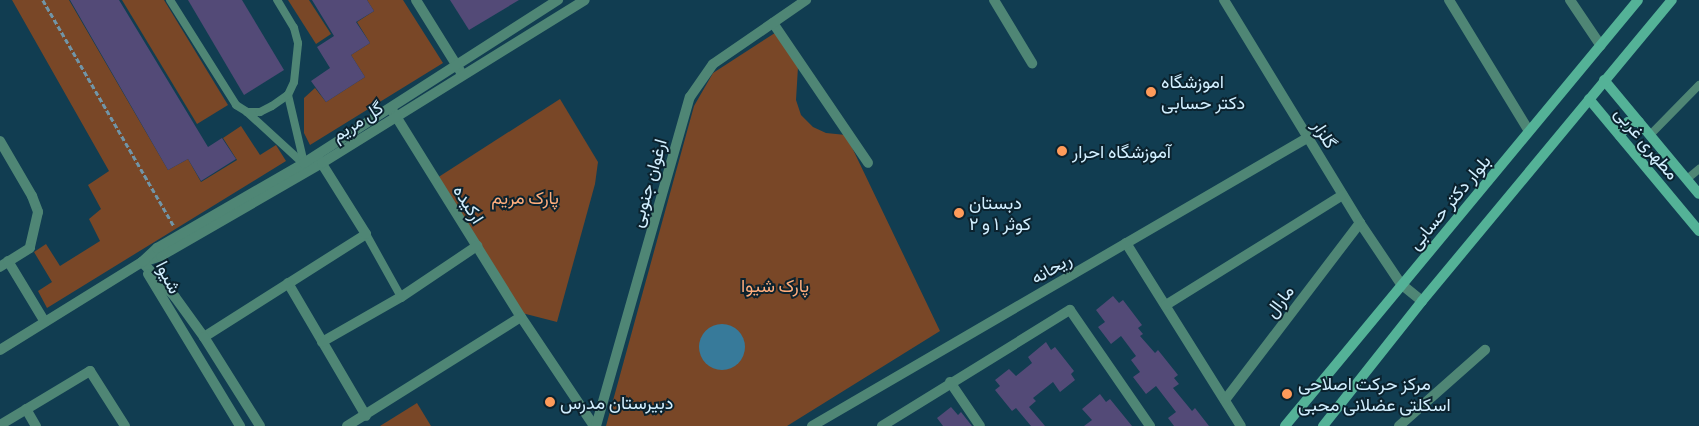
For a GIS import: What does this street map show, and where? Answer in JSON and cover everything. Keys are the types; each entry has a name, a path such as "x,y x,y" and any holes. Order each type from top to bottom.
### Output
{"main road":[{"name":"بلوار دکتر حسابی","path":"1285,426 1400,284 1638,0"},
{"path":"1323,426 1422,301 1672,0"},
{"name":"مطهری غربی","path":"1604,80 1699,194"},
{"name":"مطهری غربی","path":"1588,99 1699,231"},
{"path":"1620,136 1628,122 1639,122"}],"street":[{"path":"416,0 462,74"},
{"name":"گل مریم","path":"0,350 142,262 157,248 319,159 393,111 456,65 558,0"},
{"name":"گل مریم","path":"393,111 462,74 573,3 585,0"},
{"name":"ارغوان جنوبی","path":"595,426 690,97 713,64 806,0"},
{"path":"994,0 1032,63"},
{"name":"گلزار","path":"1224,0 1307,138 1400,284 1422,301"},
{"path":"1449,0 1529,132"},
{"path":"1570,0 1601,46"},
{"path":"773,23 868,163"},
{"name":"ارکیده","path":"393,111 521,317 595,426"},
{"name":"ریحانه","path":"812,426 1307,138"},
{"path":"0,141 32,196 38,212 30,248 4,264 45,322"},
{"path":"204,337 366,234 319,159"},
{"name":"گل مریم","path":"142,262 161,256 306,166"},
{"path":"1166,305 1343,195"},
{"name":"مارال","path":"1225,400 1360,223"},
{"path":"1126,243 1241,426"},
{"path":"322,342 400,297 476,246"},
{"name":"شیوا","path":"142,262 175,297 204,337 260,426"},
{"name":"شیوا","path":"142,262 160,296 240,426"},
{"path":"288,283 366,416"},
{"path":"882,426 950,382 1070,310 1150,426"},
{"path":"347,426 366,416 521,317"},
{"path":"1399,426 1485,350"},
{"path":"0,425 90,371 125,426"},
{"path":"950,382 980,426"},
{"path":"26,409 36,426"}],"lane":[{"path":"170,0 236,105 247,112 306,166"},
{"path":"247,112 260,112 288,95 294,82 298,43 294,28 277,0"},
{"path":"1650,135 1699,86"},
{"path":"288,95 306,166"},
{"path":"1687,179 1699,169"},
{"path":"366,234 400,297"}],"path":[{"path":"43,0 180,236"}],"green space":[{"path":"12,0 69,0 168,170 188,159 201,182 237,160 223,138 241,126 260,155 276,145 286,161 47,308 38,291 52,282 34,252 46,244 60,266 100,241 89,219 101,209 88,185 109,171"},
{"path":"122,0 164,0 228,105 197,124"},
{"path":"288,0 309,0 331,34 316,44"},
{"path":"367,0 403,0 443,63 310,145 304,133 304,98 315,88 326,102 365,77 351,55 370,43 357,22 374,11"},
{"name":"پارک شیوا","path":"778,31 798,67 796,100 801,115 813,127 826,133 846,135 940,331 787,426 606,426 694,106 713,73"},
{"name":"پارک مریم","path":"560,99 598,162 595,184 557,322 522,313 437,178"},
{"path":"417,403 431,426 380,426"}],"water":[{"path":"722,324 735,328 741,334 745,347 741,360 735,366 722,370 709,366 703,360 699,347 703,334 709,328"}],"building":[{"path":"70,0 119,0 208,147 222,138 236,159 201,181 188,159 168,170"},
{"path":"188,0 242,0 284,70 244,95"},
{"path":"312,0 367,0 374,11 356,22 370,43 351,55 365,77 326,102 311,81 330,68 317,47 334,36"},
{"path":"450,0 519,0 469,30"},
{"path":"1113,296 1119,303 1123,300 1142,325 1138,328 1143,334 1140,336 1155,353 1158,350 1178,375 1174,378 1179,384 1173,388 1192,411 1195,408 1209,426 1174,426 1168,418 1176,412 1156,386 1146,394 1133,377 1140,372 1131,360 1136,356 1121,336 1111,344 1098,327 1105,322 1096,310"},
{"path":"1046,342 1051,350 1055,347 1074,371 1071,374 1075,380 1060,392 1053,382 1033,398 1036,401 1029,407 1045,426 1031,426 1016,408 1012,411 995,390 1000,386 995,380 1009,369 1016,376 1032,363 1028,357"},
{"path":"1100,394 1106,402 1110,399 1132,426 1084,426 1092,420 1082,409"},
{"path":"951,407 958,415 961,412 972,426 943,426 937,418"}],"place":[{"name":"اموزشگاه دکتر حسابی","path":"1151,92"},
{"name":"آموزشگاه احرار","path":"1062,151"},
{"name":"دبستان کوثر ۱ و ۲","path":"959,213"},
{"name":"مرکز حرکت اصلاحی اسکلتی عضلانی محبی","path":"1287,394"},
{"name":"دبیرستان مدرس","path":"550,402"}]}
